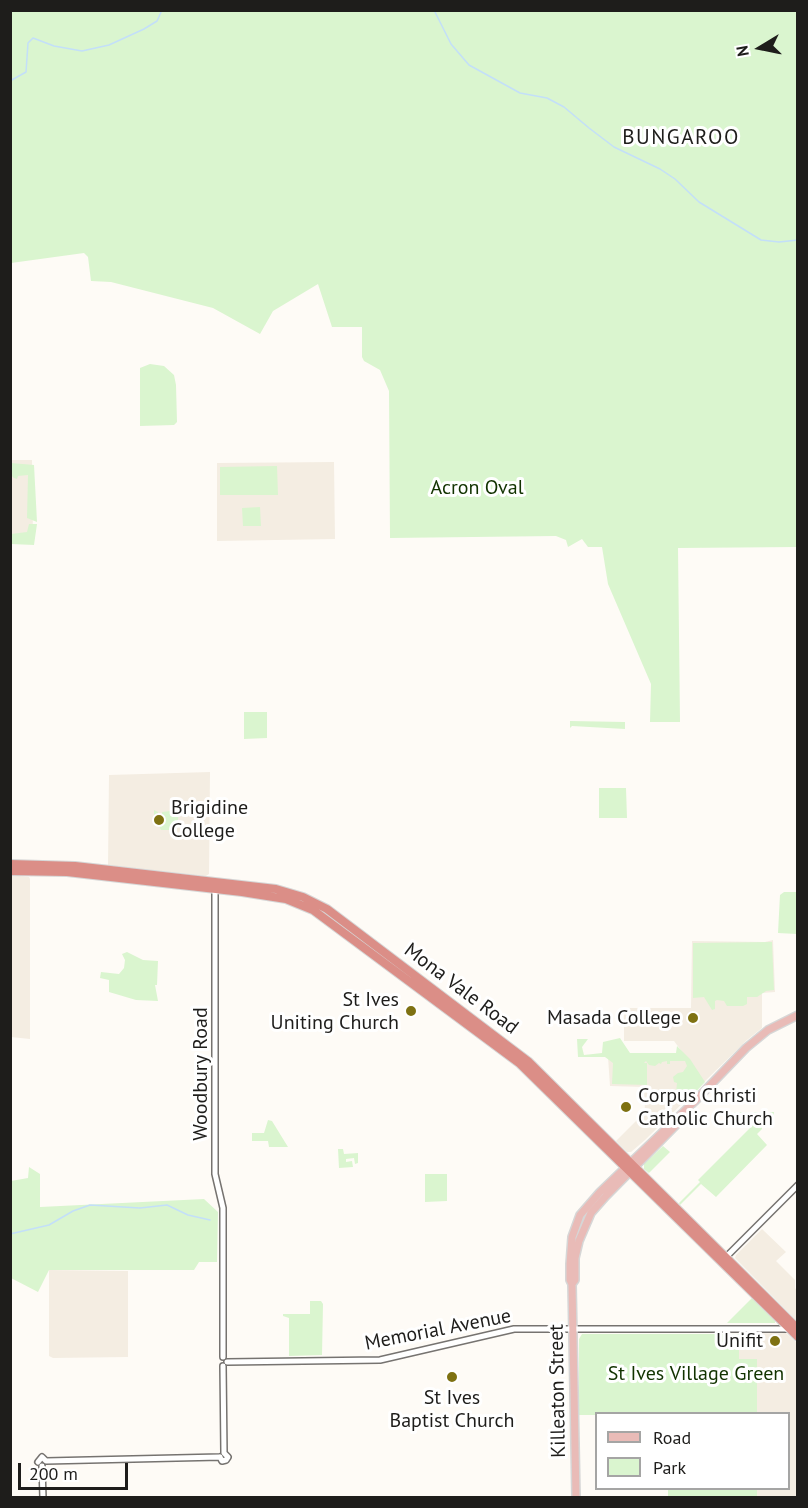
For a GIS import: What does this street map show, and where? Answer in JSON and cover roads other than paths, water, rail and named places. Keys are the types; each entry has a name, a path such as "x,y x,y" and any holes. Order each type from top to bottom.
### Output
{"highway":[{"name":"Mona Vale Road","path":"10,864 64,865 215,885"},
{"name":"Mona Vale Road","path":"10,872 67,873 283,890 327,909 529,1062 793,1329 798,1337"}],"main road":[{"path":"631,1167 754,1045 798,1017"},
{"name":"Killeaton Street","path":"576,1497 572,1284 570,1280 573,1231 582,1212 600,1192 631,1167"},
{"name":"Killeaton Street","path":"572,1284 579,1240 588,1219 598,1204 631,1167"}],"street":[{"name":"Woodbury Road","path":"44,1497 44,1463 222,1455 225,1362 222,1265 224,1208 215,1174 215,885"},
{"path":"724,1259 798,1185"},
{"name":"Memorial Avenue","path":"225,1362 380,1360 506,1331 793,1329"}],"waterway":[{"path":"10,81 26,72 28,43 33,38 54,46 82,51 109,45 144,29 157,21 162,10"},
{"path":"434,10 451,44 469,65 520,93 547,98 564,107 614,147 660,169 675,179 699,202 761,240 779,242 798,240"},
{"path":"10,1234 49,1225 73,1211 90,1205 140,1208 167,1205 188,1215 210,1220"}],"place":[{"name":"Brigidine College","path":"159,820"},
{"name":"St Ives Uniting Church","path":"411,1011"},
{"name":"Masada College","path":"693,1018"},
{"name":"Corpus Christi Catholic Church","path":"626,1107"},
{"name":"Unifit","path":"775,1341"},
{"name":"St Ives Baptist Church","path":"452,1377"}],"district":[{"name":"BUNGAROO","path":"681,138"}],"park label":[{"name":"Acron Oval","path":"477,488"},
{"name":"St Ives Village Green","path":"696,1374"}]}
